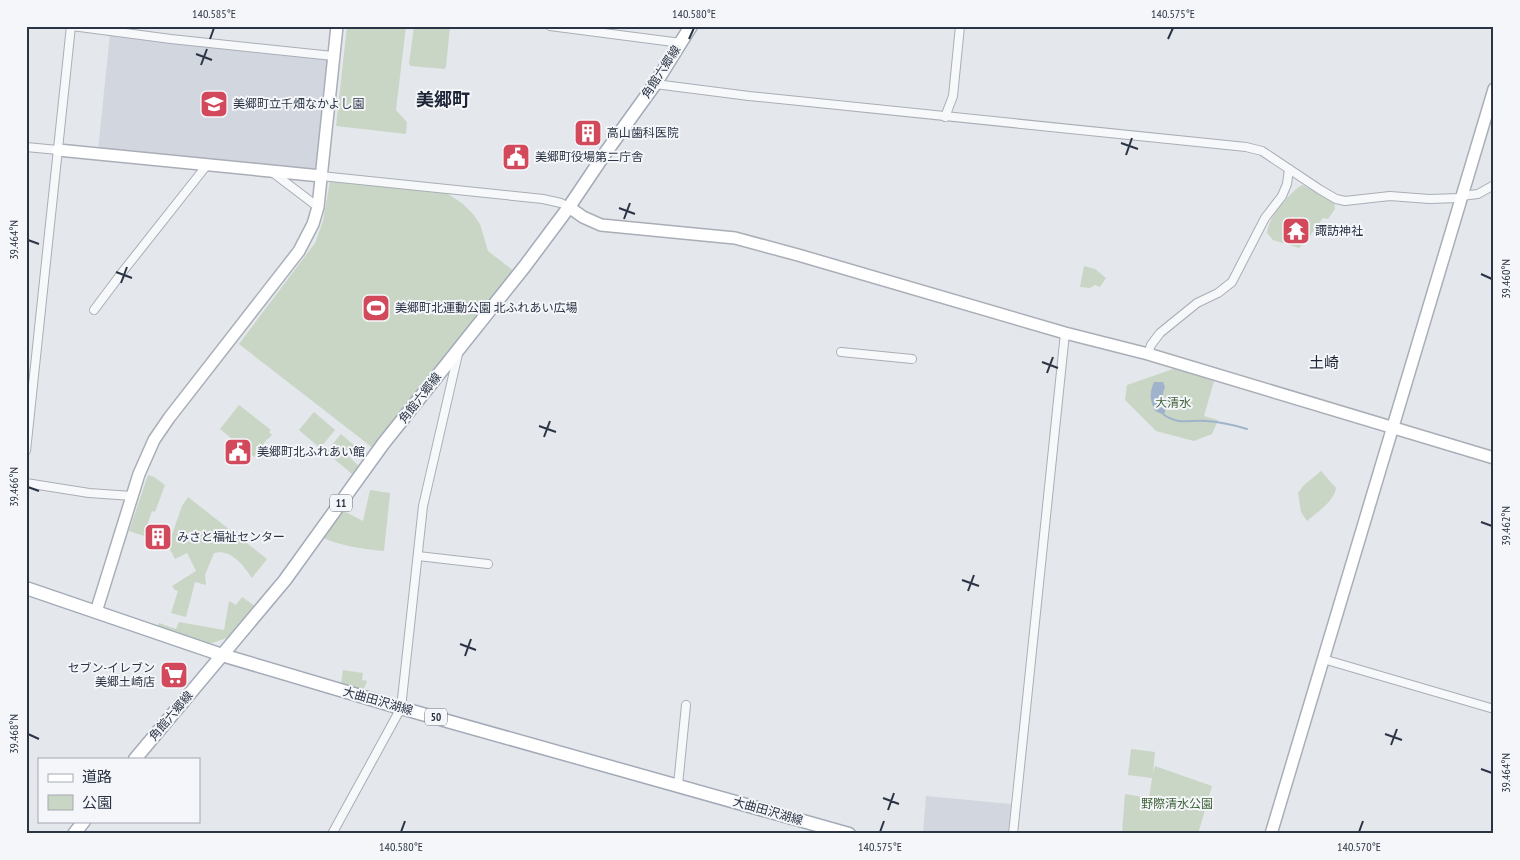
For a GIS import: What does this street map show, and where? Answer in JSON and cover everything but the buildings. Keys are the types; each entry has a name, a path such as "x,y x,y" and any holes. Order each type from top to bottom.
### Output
{"main road":[{"name":"角館六郷線","path":"137,758 285,580 384,444 525,266 569,207 654,84 691,26"},
{"name":"大曲田沢湖線","path":"26,588 222,655 401,708 850,834"},
{"path":"74,834 83,822"}],"street":[{"path":"26,451 72,26 171,40 333,56"},
{"path":"96,612 139,474 154,440 299,251 313,224 318,207 322,176 337,26"},
{"path":"550,26 583,28 681,42"},
{"path":"945,117 952,96 960,26"},
{"path":"654,84 945,117 1246,147 1262,151 1318,189 1336,199 1345,201 1396,196 1429,199 1461,197 1478,194 1494,185"},
{"path":"1271,834 1494,89"},
{"path":"26,147 270,170 542,199 561,203 583,217 601,224 744,240 843,267 1066,333 1148,354 1494,458"},
{"path":"94,310 207,165"},
{"path":"1148,354 1151,345 1160,332 1197,303 1218,293 1232,282 1264,218 1282,196 1287,184 1289,169"},
{"path":"270,170 318,207"},
{"path":"1013,834 1066,333"},
{"path":"332,834 401,708 423,506 456,368 458,349"},
{"path":"841,352 912,359"},
{"path":"26,483 88,493 132,496"},
{"path":"418,556 488,564"},
{"path":"1323,659 1494,709"},
{"path":"678,785 686,705"}],"shaded area":[{"name":"美郷町立千畑なかよし園","path":"110,34 330,57 319,173 98,150"},
{"path":"926,796 1011,804 1008,834 923,834"}],"green space":[{"path":"347,26 406,26 396,110 407,122 406,134 336,126"},
{"path":"414,26 450,26 446,67 444,69 411,66 409,64"},
{"name":"美郷町北運動公園 北ふれあい広場","path":"330,181 445,192 463,204 473,214 480,224 488,251 514,271 373,448 239,344 315,243 323,221"},
{"path":"1302,185 1334,202 1335,209 1328,219 1323,218 1299,248 1273,240 1267,233 1271,220 1280,206"},
{"path":"1084,266 1095,269 1106,278 1100,287 1095,285 1090,288 1080,287"},
{"name":"大清水","path":"1176,368 1214,381 1204,416 1218,420 1212,434 1194,441 1156,431 1125,400 1127,385"},
{"path":"239,405 271,430 269,432 272,435 254,457 220,429"},
{"path":"314,412 335,430 320,448 299,430"},
{"path":"341,434 356,447 348,456 359,466 352,474 326,452"},
{"path":"1321,471 1336,488 1335,493 1325,506 1307,521 1301,512 1298,493 1304,485"},
{"path":"148,475 165,485 155,512 152,511 145,532 148,533 147,537 129,531"},
{"path":"370,490 390,493 384,551 344,545 321,537 340,509 363,521"},
{"path":"188,497 267,559 252,578 236,559 226,553 214,553 205,575 206,585 195,582 186,617 171,613 178,591 172,586 196,571 187,553 175,559 168,546 182,506"},
{"path":"242,597 255,606 232,635 227,638 206,645 157,628 159,623 176,629 179,622 224,630 229,601 236,605"},
{"path":"343,670 363,673 362,680 367,681 363,691 341,684"},
{"name":"野際清水公園","path":"1131,749 1155,752 1153,773 1155,766 1212,786 1198,834 1122,833 1125,794 1149,798 1152,778 1128,775"}],"water":[{"name":"大清水","path":"1154,382 1163,382 1165,387 1163,395 1166,408 1164,415 1155,411 1152,403 1151,390"}],"waterway":[{"path":"1164,415 1181,421 1212,421 1247,429"}],"place":[{"name":"美郷町立千畑なかよし園","path":"214,104"},
{"name":"高山歯科医院","path":"588,133"},
{"name":"美郷町役場第二庁舎","path":"516,157"},
{"name":"諏訪神社","path":"1296,231"},
{"name":"美郷町北運動公園 北ふれあい広場","path":"376,308"},
{"name":"美郷町北ふれあい館","path":"238,452"},
{"name":"みさと福祉センター","path":"158,537"},
{"name":"セブン-イレブン 美郷土崎店","path":"174,675"}],"district":[{"name":"美郷町","path":"443,100"},
{"name":"土崎","path":"1324,363"}]}
